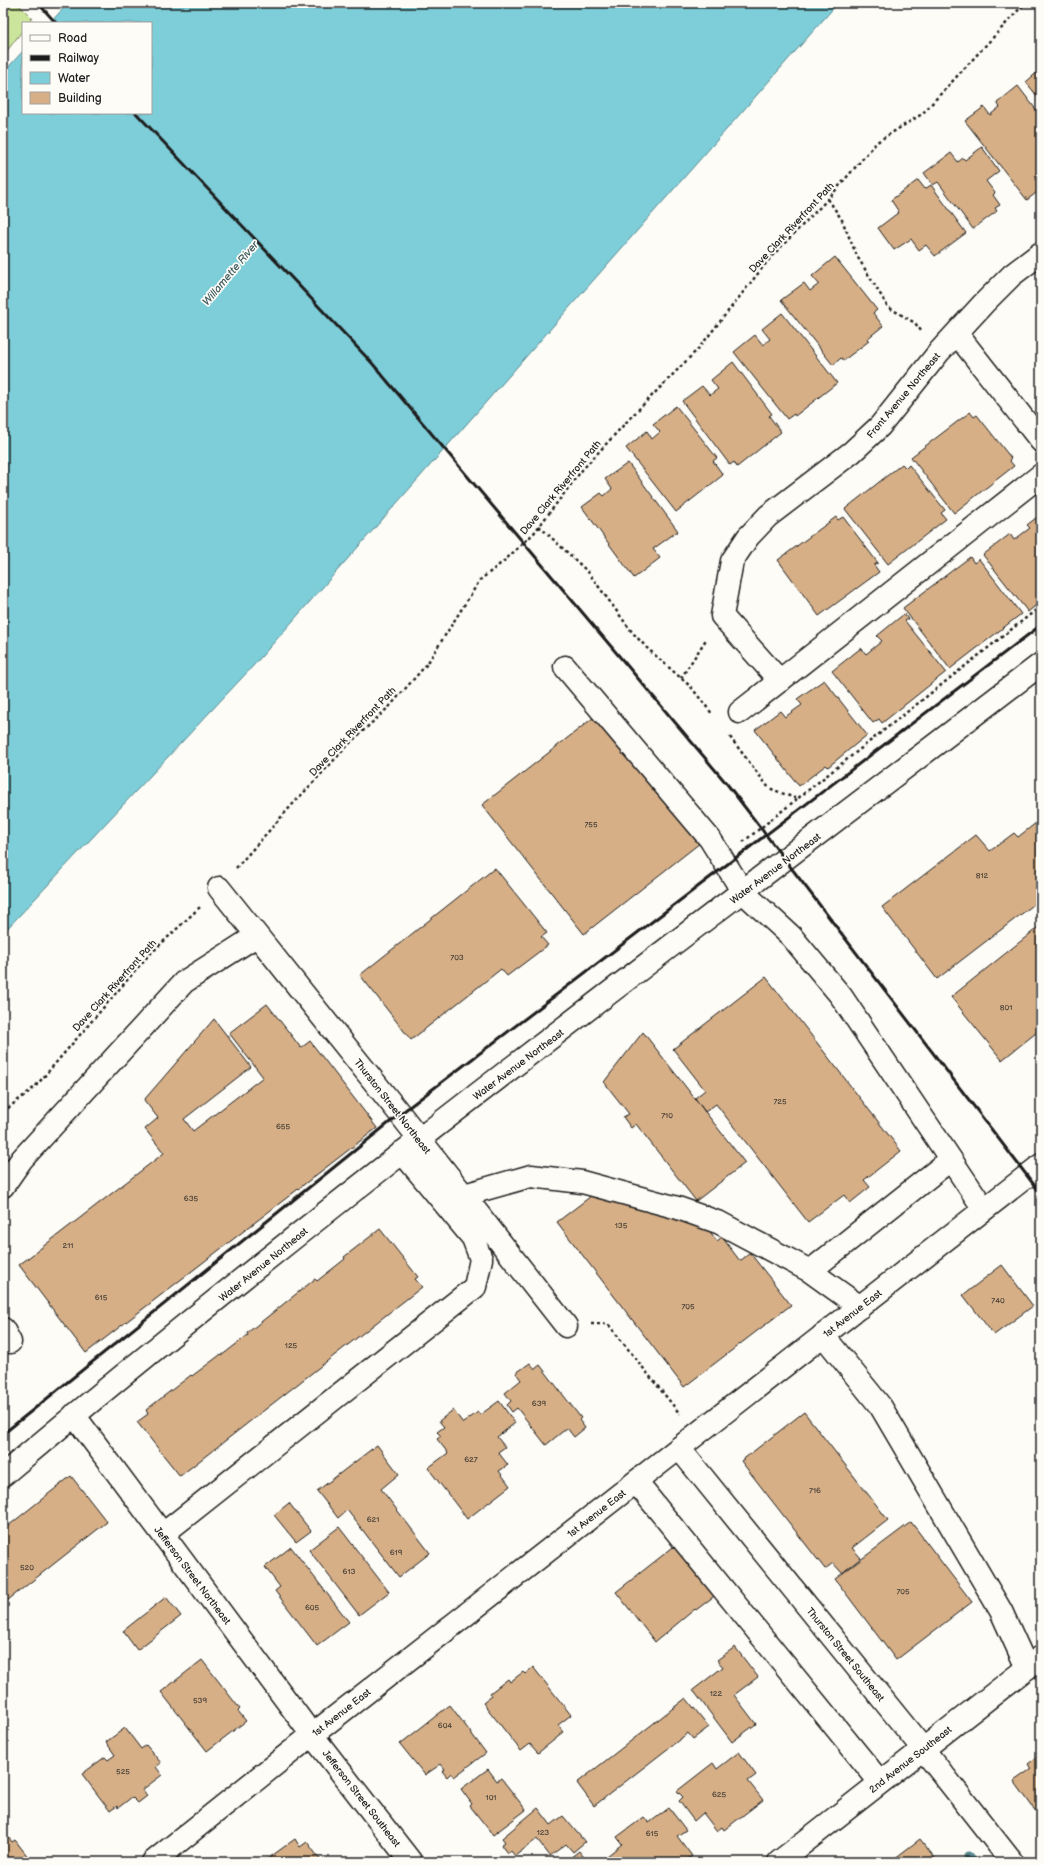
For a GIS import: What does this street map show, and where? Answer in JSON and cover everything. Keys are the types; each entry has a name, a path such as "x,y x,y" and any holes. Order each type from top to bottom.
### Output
{"street":[{"name":"Front Avenue Northeast","path":"722,616 732,561 748,537 768,516 852,452 880,426 939,352 984,303 1012,275 1041,253"},
{"path":"957,334 1041,441"},
{"path":"740,712 1041,475"},
{"path":"722,616 780,681"},
{"name":"Water Avenue Northeast","path":"3,1475 74,1415 402,1152 1041,664"},
{"path":"565,668 710,839 743,892 791,936 841,996 984,1209"},
{"name":"Thurston Street Northeast","path":"219,888 464,1195 566,1326"},
{"path":"3,1186 22,1159 184,982 256,936"},
{"path":"163,1534 475,1287 480,1259 473,1238 402,1152"},
{"path":"810,1271 950,1160"},
{"name":"1st Avenue East","path":"153,1862 312,1735 1041,1165"},
{"path":"464,1195 531,1176 582,1182 678,1208 720,1223 810,1271 860,1307"},
{"path":"824,1335 881,1407 1002,1611 1034,1662"},
{"name":"Jefferson Street Northeast","path":"74,1415 312,1735"},
{"name":"Thurston Street Southeast","path":"679,1448 923,1749 1012,1862"},
{"path":"636,1482 880,1782"},
{"name":"2nd Avenue Southeast","path":"779,1862 1034,1662"},
{"name":"Jefferson Street Southeast","path":"312,1735 411,1862"}],"path":[{"name":"Dave Clark Riverfront Path","path":"3,1112 34,1087 148,956 219,888 292,805 352,741 390,706 426,664 480,580 504,561 534,533 582,470 633,415 699,348 771,257 828,200 878,142 922,114 1025,3"},
{"path":"828,200 842,220 857,256 888,307 915,323 939,352"},
{"path":"681,678 722,616"},
{"path":"722,858 797,799"},
{"path":"566,1326 608,1324 697,1435"}],"green space":[{"path":"3,3 17,3 32,18 29,22 22,22 22,31 3,56"}],"water":[{"name":"Willamette River","path":"68,3 838,3 254,665 3,933 3,73 22,52 22,114 152,114 152,22 51,22"}],"building":[{"path":"1041,69 1041,101 1026,82"},
{"path":"1018,86 1041,116 1041,189 1027,200 965,121 984,107 990,115 1000,107 997,103"},
{"path":"982,147 999,171 986,181 995,193 993,195 1000,205 995,208 997,211 973,229 938,182 933,185 924,173 951,153 958,162 963,158 965,160"},
{"path":"918,180 925,189 931,185 966,233 935,256 926,245 919,250 911,239 894,250 878,228 899,212 891,200"},
{"path":"835,257 877,310 873,313 883,326 867,339 869,341 844,360 841,358 833,365 781,300 804,283 810,291 819,284 812,276"},
{"path":"782,313 837,383 795,416 794,414 787,419 734,352 755,335 763,345 770,339 762,329"},
{"path":"733,362 772,414 769,416 781,432 737,467 734,462 730,465 682,401 702,386 710,395 718,389 711,380"},
{"path":"676,406 717,458 713,461 723,475 676,512 626,448 647,431 652,439 660,432 653,424"},
{"path":"970,412 974,417 977,415 1011,458 1009,460 1014,466 954,513 911,457"},
{"path":"628,463 678,531 653,549 660,558 634,578 582,507 601,493 604,496 612,489 605,479"},
{"path":"902,464 906,468 909,465 945,510 941,513 946,519 888,564 845,509"},
{"path":"1041,514 1041,601 1028,612 983,555 1010,534 1014,540 1030,528 1027,525"},
{"path":"836,517 838,520 843,517 878,563 874,565 879,572 819,616 778,560"},
{"path":"970,557 974,563 979,559 1021,614 950,669 903,608"},
{"path":"904,614 908,619 905,621 946,672 882,723 879,719 873,723 832,671 861,648 866,654 882,641 877,636"},
{"path":"824,680 867,735 828,767 826,765 799,786 755,730 780,711 785,717 802,705 797,699"},
{"path":"598,714 700,843 584,934 482,805"},
{"path":"1041,819 1041,899 937,979 882,907 976,835 990,851 1014,833 1018,837"},
{"path":"495,868 547,933 541,937 548,945 507,976 501,969 411,1040 360,975"},
{"path":"1041,925 1041,1029 1002,1060 951,997"},
{"path":"766,977 901,1151 864,1180 870,1187 850,1203 844,1195 808,1222 716,1104 705,1112 695,1098 705,1090 673,1049"},
{"path":"267,1004 301,1048 310,1041 377,1128 86,1353 19,1265 164,1153 145,1129 158,1118 144,1100 214,1019 251,1067 184,1119 193,1131 263,1077 229,1033"},
{"path":"643,1032 745,1163 696,1201 636,1124 631,1128 623,1117 629,1114 604,1082"},
{"path":"595,1193 641,1199 651,1212 660,1205 701,1220 717,1241 722,1237 740,1261 750,1253 791,1305 684,1387 557,1222"},
{"path":"380,1229 418,1277 415,1279 422,1287 180,1476 137,1422 148,1414 146,1410 191,1375 192,1376 220,1355 221,1356 248,1335 247,1333 315,1279 317,1281 345,1259 344,1257"},
{"path":"1002,1265 1033,1306 994,1335 963,1295"},
{"path":"530,1363 535,1369 540,1365 581,1418 579,1420 585,1428 574,1437 567,1428 546,1445 517,1408 512,1412 507,1405 511,1401 505,1393 521,1380 516,1373"},
{"path":"499,1401 515,1423 497,1437 505,1447 498,1452 508,1465 499,1471 510,1486 467,1519 428,1468 448,1453 437,1439 441,1436 437,1432 444,1427 439,1421 453,1410 463,1423 478,1412 480,1415"},
{"path":"804,1412 888,1520 852,1548 861,1558 842,1573 833,1563 825,1569 741,1461"},
{"path":"377,1445 399,1474 381,1489 430,1553 399,1577 347,1510 338,1518 317,1491"},
{"path":"71,1476 107,1522 3,1604 3,1530"},
{"path":"289,1503 311,1531 296,1542 274,1515"},
{"path":"911,1522 972,1602 896,1660 835,1579"},
{"path":"339,1527 389,1592 359,1615 309,1550"},
{"path":"677,1544 717,1594 696,1610 695,1609 655,1642 616,1592"},
{"path":"291,1547 349,1622 317,1646 275,1591 280,1587 265,1567"},
{"path":"166,1597 181,1616 137,1650 123,1631"},
{"path":"735,1647 758,1677 734,1695 756,1724 732,1742 693,1690 723,1667 717,1660"},
{"path":"202,1660 240,1709 238,1711 246,1721 207,1751 161,1692"},
{"path":"533,1667 571,1715 558,1725 564,1732 538,1753 530,1744 521,1751 483,1703 492,1696 490,1693 508,1679 510,1682 523,1672 525,1674"},
{"path":"686,1698 709,1727 693,1739 688,1733 594,1806 577,1783"},
{"path":"450,1705 486,1753 454,1777 451,1773 447,1777 442,1771 445,1769 441,1764 425,1775 400,1744"},
{"path":"125,1728 141,1749 146,1745 161,1763 156,1767 162,1775 142,1790 147,1796 138,1803 132,1797 118,1808 117,1806 110,1811 82,1774 105,1757 108,1760 115,1755 106,1742"},
{"path":"739,1752 756,1775 748,1781 763,1800 724,1830 722,1827 717,1831 703,1813 694,1821 679,1801 683,1797 677,1791 713,1763 717,1769"},
{"path":"1037,1757 1041,1761 1041,1814 1039,1816 1014,1781 1031,1769 1028,1764"},
{"path":"488,1769 497,1781 501,1778 526,1810 493,1835 470,1806 472,1804 461,1789"},
{"path":"538,1808 551,1825 563,1816 585,1842 573,1852 566,1844 550,1856 537,1839 515,1856 511,1851 507,1853 501,1845 505,1842 502,1838"},
{"path":"669,1808 686,1830 677,1836 692,1856 684,1862 611,1862 607,1856 622,1844 617,1837 644,1817 649,1823"},
{"path":"3,1831 12,1842 15,1840 32,1862 3,1862"},
{"path":"295,1839 300,1847 307,1842 322,1862 267,1862 266,1860"},
{"path":"920,1839 938,1862 890,1862"},
{"path":"579,1851 588,1862 565,1862"}],"waterway":[{"path":"968,1856 973,1862"}],"railway":[{"path":"38,3 55,22"},
{"path":"137,114 372,363 727,784 1041,1194"},
{"path":"3,1434 400,1114 1041,625"}]}
